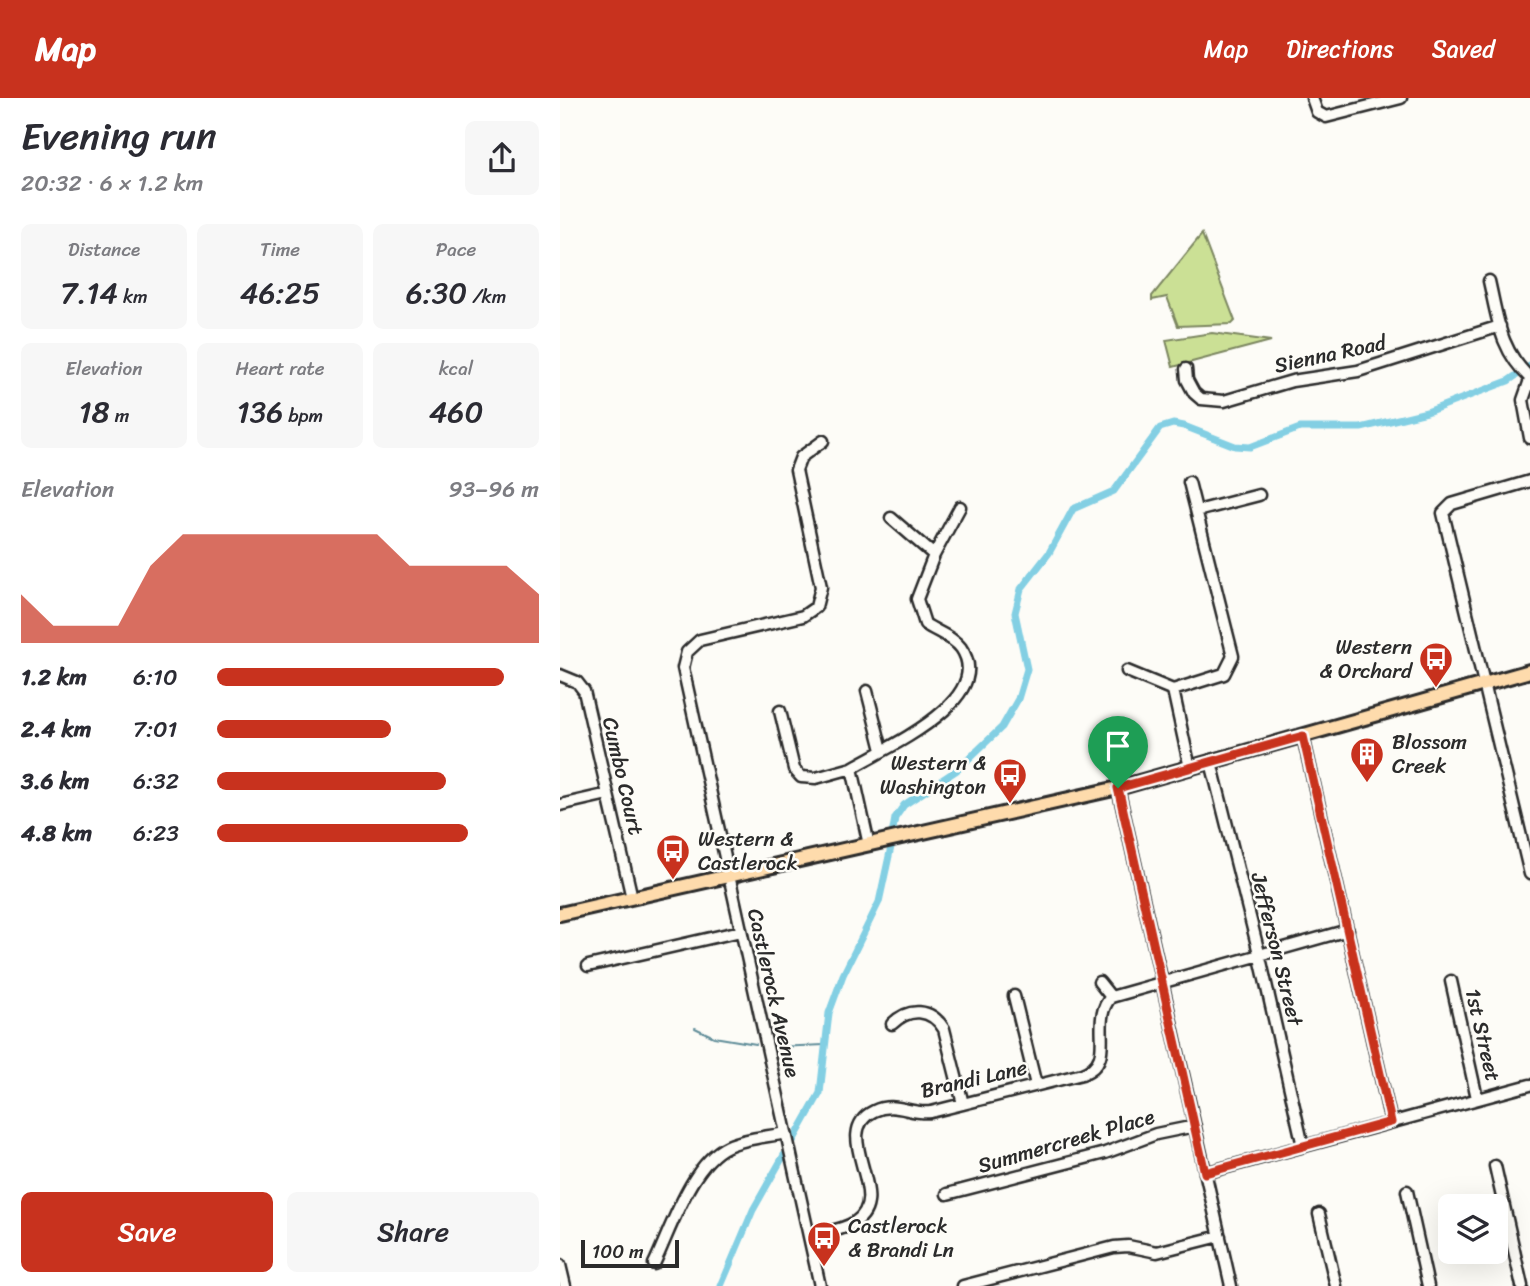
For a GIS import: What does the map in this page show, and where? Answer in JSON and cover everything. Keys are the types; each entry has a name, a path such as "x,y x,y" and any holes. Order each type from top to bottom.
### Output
{"main road":[{"path":"560,914 1118,788 1530,671"}],"street":[{"path":"1312,98 1317,112 1326,117 1401,98"},
{"path":"1489,281 1510,357 1526,375 1524,396 1530,438"},
{"name":"Sienna Road","path":"1186,369 1190,387 1201,399 1224,401 1292,381 1357,370 1500,326"},
{"name":"Castlerock Avenue","path":"820,1286 685,680 684,660 700,640 803,616 816,607 821,587 796,470 801,457 822,441"},
{"path":"1530,481 1452,503 1443,510 1530,874"},
{"path":"1127,671 1173,690 1224,674 1233,656 1189,482"},
{"path":"1197,511 1259,495"},
{"path":"780,711 794,769 801,777 816,778 852,768 940,715 967,683 968,666 960,646 925,624 918,607 918,592 960,507"},
{"path":"891,518 934,555"},
{"name":"Cumbo Court","path":"560,676 577,682 584,691 632,898"},
{"path":"1173,690 1190,768"},
{"path":"867,691 882,750"},
{"path":"1303,736 1391,1122"},
{"name":"Jefferson Street","path":"1211,762 1259,953 1303,1146"},
{"path":"852,768 869,845"},
{"path":"1118,788 1231,1286"},
{"path":"560,805 608,794"},
{"path":"1099,982 1111,998 1348,929"},
{"path":"588,966 741,931"},
{"name":"1st Street","path":"1451,981 1477,1098"},
{"path":"1014,996 1036,1085"},
{"name":"Brandi Lane","path":"809,1236 851,1225 867,1209 868,1193 857,1137 867,1116 891,1107 923,1113 1082,1074 1095,1066 1103,1051 1100,1020 1111,998"},
{"path":"892,1024 901,1015 914,1011 926,1012 939,1021 944,1028 963,1104"},
{"path":"1205,1173 1530,1085"},
{"name":"Summercreek Place","path":"947,1194 1105,1153 1156,1134 1195,1126"},
{"path":"654,1264 695,1178 709,1158 731,1145 786,1133"},
{"path":"1495,1166 1522,1286"},
{"path":"1407,1191 1429,1286"},
{"path":"1319,1214 1336,1286"},
{"path":"963,1286 1114,1247 1128,1246 1157,1252 1220,1236"},
{"path":"560,1265 565,1286"}],"green space":[{"path":"1202,234 1235,321 1232,324 1178,326 1167,297 1152,300 1152,296"},
{"path":"1212,333 1271,341 1173,367 1166,340"}],"waterway":[{"path":"892,835 895,818 904,805 957,770 1002,727 1018,699 1027,669 1015,613 1021,589 1049,553 1073,509 1114,491 1160,428 1173,424 1184,426 1235,446 1250,447 1300,428 1361,428 1427,412 1508,381 1530,366"},
{"path":"793,1141 820,1093 829,1013 843,975 879,902 891,847"},
{"path":"695,1028 714,1037 756,1044"},
{"path":"775,1047 825,1045"},
{"path":"721,1286 753,1210 784,1155"}],"place":[{"name":"Western & Orchard","path":"1436,689"},
{"name":"Blossom Creek","path":"1367,784"},
{"name":"Western & Washington","path":"1010,805"},
{"name":"Western & Castlerock","path":"673,881"},
{"name":"Castlerock & Brandi Ln","path":"824,1268"}],"route":[{"path":"1303,736 1391,1122 1205,1173 1118,788 1303,736"}]}
